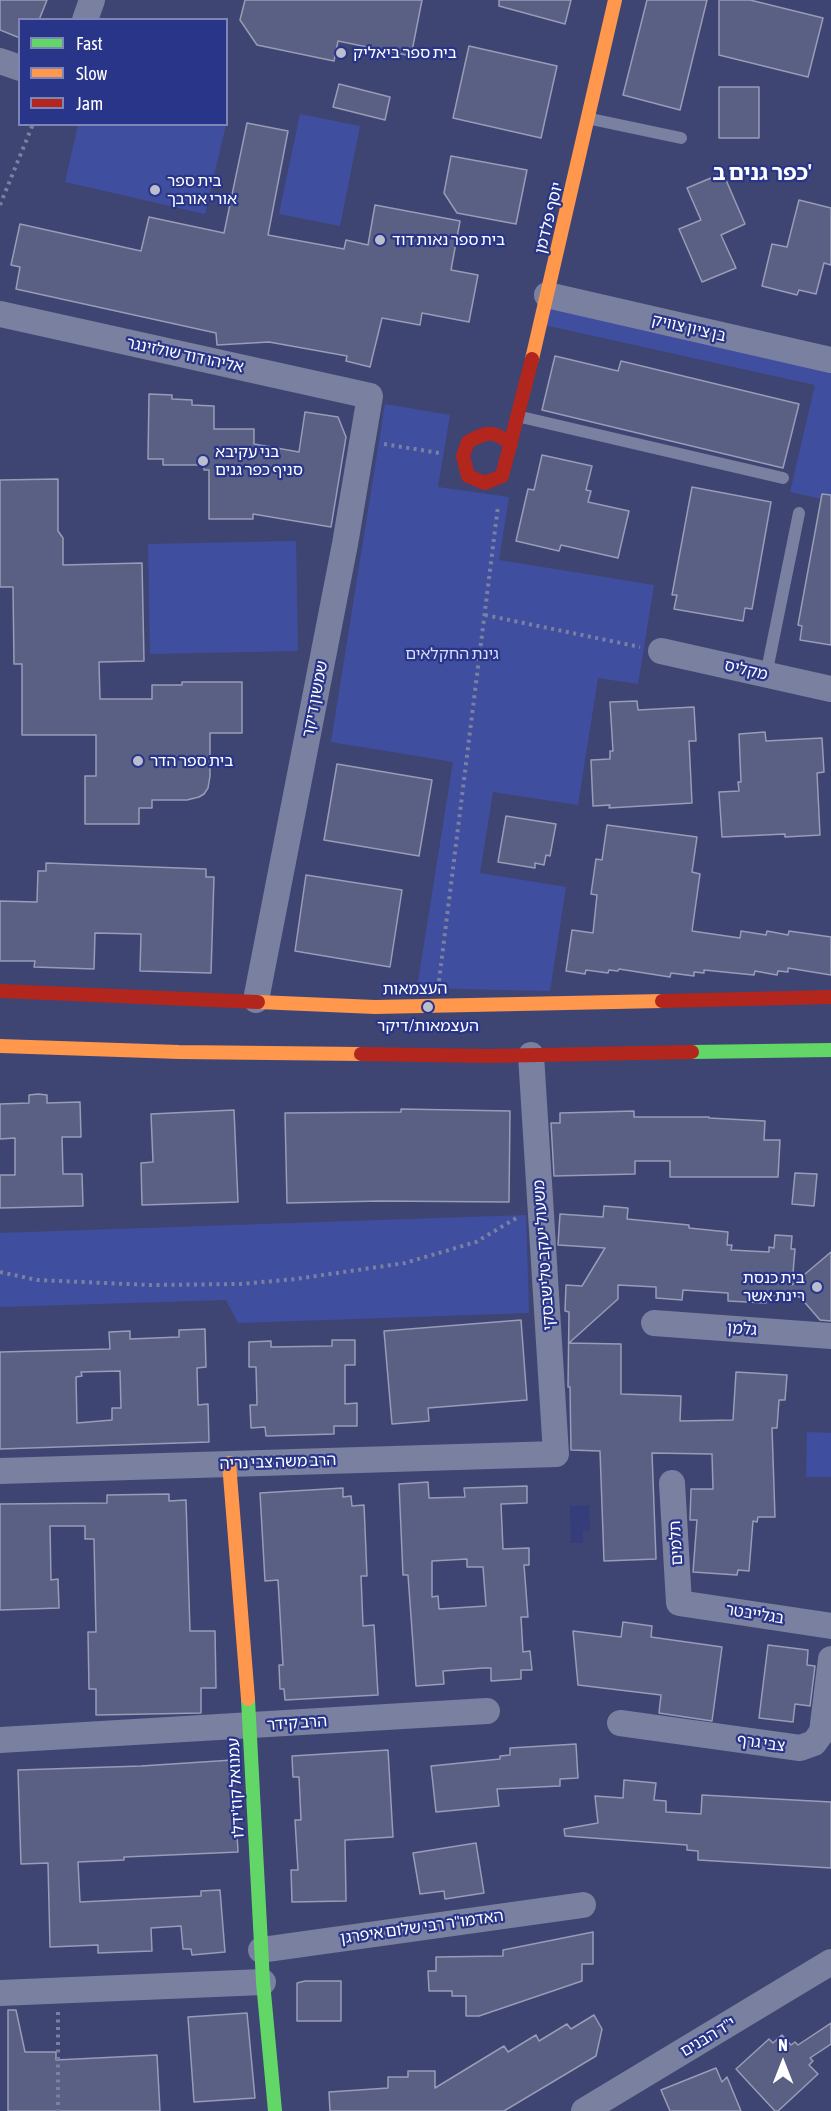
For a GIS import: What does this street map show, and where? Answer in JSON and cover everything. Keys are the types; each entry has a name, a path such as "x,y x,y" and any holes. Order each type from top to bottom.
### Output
{"main road":[{"name":"יוסף פלדמן","path":"502,476 520,417 590,119 615,0"},
{"path":"502,476 485,483 468,476 463,456 468,442 484,433 498,434 511,444"},
{"name":"העצמאות","path":"0,992 255,1000 375,1007 831,997"},
{"path":"0,1046 178,1052 531,1055 831,1050"},
{"name":"עמנואל קוז'ידלו","path":"229,1463 250,1726 263,1982 275,2111"}],"street":[{"path":"86,18 92,0"},
{"path":"0,62 18,67"},
{"name":"בן ציון צוויק","path":"547,295 831,360"},
{"name":"אליהו דוד שולזינגר","path":"0,314 370,396"},
{"name":"שמשון דיקר","path":"255,1000 345,544 370,396"},
{"name":"מקליס","path":"661,651 831,689"},
{"name":"משעול יעקב טלישבסקי","path":"531,1055 556,1454"},
{"name":"גלמן","path":"654,1323 831,1336"},
{"name":"הרב משה צבי נריה","path":"0,1471 556,1454"},
{"name":"תלמים","path":"672,1483 679,1603"},
{"name":"בגלייבטר","path":"679,1603 831,1626"},
{"name":"צבי גרף","path":"620,1723 800,1748 814,1743 822,1732 831,1659"},
{"name":"הרב קידר","path":"0,1740 487,1711"},
{"name":"האדמו\"ר רבי שלום איפרגן","path":"261,1950 583,1905"},
{"name":"י\"ד הבנים","path":"584,2111 831,1962"},
{"path":"0,1993 263,1982"}],"lane":[{"path":"590,119 681,138"},
{"path":"520,417 783,478"},
{"path":"766,675 799,513"}],"path":[{"path":"0,205 32,126"},
{"path":"362,441 463,456"},
{"path":"435,1005 502,476"},
{"path":"485,615 661,651"},
{"path":"0,1272 37,1280 150,1285 240,1284 296,1279 405,1263 476,1242 541,1205"},
{"path":"58,1990 58,2111"}],"green space":[{"path":"300,114 360,126 340,226 279,214"},
{"path":"78,126 226,126 205,214 65,182"},
{"path":"547,295 831,360 831,501 790,492 815,385 540,324"},
{"name":"גינת החקלאים","path":"385,404 450,415 438,487 509,497 499,560 654,585 638,684 598,678 578,805 493,792 480,873 566,887 550,991 417,988 453,762 331,742"},
{"path":"296,541 298,651 150,654 148,544"},
{"path":"526,1215 529,1313 238,1323 226,1300 0,1307 0,1233"},
{"path":"807,1432 831,1433 831,1477 806,1477"}],"shaded area":[{"path":"589,1505 590,1530 583,1531 583,1543 571,1543 570,1506"}],"building":[{"path":"0,0 47,0 40,18 18,18 18,37 0,30"},
{"path":"245,0 422,0 411,56 338,41 334,61 257,45 240,20"},
{"path":"499,0 571,0 565,24 499,6"},
{"path":"647,0 707,0 680,110 623,95"},
{"path":"719,0 750,0 823,18 808,77 719,55"},
{"path":"469,46 557,66 541,138 453,118"},
{"path":"339,84 390,97 385,120 333,107"},
{"path":"719,87 759,87 759,138 719,138"},
{"path":"247,123 288,131 268,235 344,249 346,240 368,245 375,205 460,221 451,270 478,275 469,322 422,313 420,325 382,318 370,367 346,361 347,356 269,342 217,345 216,333 16,289 20,267 11,265 20,224 141,251 149,217 224,233"},
{"path":"451,156 527,170 516,224 457,213 444,193"},
{"path":"723,173 745,224 721,235 736,268 702,282 679,229 701,220 687,188"},
{"path":"799,200 831,208 831,265 824,263 816,294 799,290 797,295 762,286 772,244 787,247"},
{"path":"555,356 618,371 621,361 799,404 783,468 542,410"},
{"path":"149,394 172,395 172,399 192,400 192,405 214,406 214,429 254,429 254,444 299,452 305,412 338,417 346,437 331,527 253,514 253,519 209,519 209,470 204,470 204,465 163,465 163,459 148,459"},
{"path":"542,455 592,466 586,490 591,491 588,502 629,511 618,558 561,545 559,551 516,541 528,489 534,490"},
{"path":"58,479 58,531 63,538 63,565 142,563 144,661 99,662 100,699 152,699 152,685 182,685 182,682 242,682 242,733 210,733 210,776 208,788 204,794 187,800 152,800 152,808 139,808 139,824 85,824 85,776 96,776 96,735 22,735 22,664 14,664 13,587 0,587 0,480"},
{"path":"692,487 771,502 752,609 745,608 743,621 674,609 677,595 672,595"},
{"path":"822,494 831,495 831,645 800,640 802,626 798,625"},
{"path":"637,701 638,710 694,707 696,741 689,741 692,803 609,808 610,805 593,806 591,760 610,759 610,751 613,751 610,702"},
{"path":"765,732 766,741 822,738 824,772 817,773 820,835 722,837 719,792 739,791 738,782 741,782 739,734"},
{"path":"337,764 432,780 419,856 324,840"},
{"path":"506,816 556,824 550,856 546,855 544,865 535,863 535,868 498,862"},
{"path":"607,825 697,837 692,872 700,874 692,931 740,938 741,931 766,935 767,931 788,935 789,931 831,937 831,975 788,968 788,972 778,971 777,975 755,971 754,975 704,970 704,973 694,972 694,976 671,973 670,977 619,969 618,971 609,970 608,973 586,970 585,974 566,971 572,930 593,933 597,895 591,894 596,859 602,860"},
{"path":"46,863 206,869 206,877 214,877 211,973 140,971 141,934 95,933 94,969 34,967 35,961 0,961 0,901 37,902 38,871 46,871"},
{"path":"306,875 402,890 390,967 295,951"},
{"path":"29,1095 47,1095 47,1103 80,1102 81,1137 62,1137 63,1174 82,1174 83,1206 0,1208 0,1175 15,1175 15,1138 0,1139 0,1104 29,1103"},
{"path":"401,1109 510,1111 509,1202 287,1203 285,1113 401,1112"},
{"path":"234,1110 238,1202 142,1205 141,1163 153,1162 151,1114"},
{"path":"634,1111 634,1117 709,1117 765,1121 764,1140 780,1140 778,1177 670,1177 670,1161 635,1161 635,1174 554,1176 551,1123 560,1123 560,1113"},
{"path":"795,1173 817,1174 814,1206 792,1204"},
{"path":"604,1206 628,1208 627,1219 689,1225 689,1228 728,1232 727,1245 732,1245 731,1250 769,1252 769,1247 774,1248 775,1235 792,1236 791,1249 795,1249 792,1285 831,1252 831,1321 820,1320 800,1297 766,1295 766,1303 728,1301 728,1293 683,1290 682,1300 656,1298 656,1287 618,1285 618,1299 569,1343 621,1344 621,1394 681,1396 680,1421 733,1420 736,1372 787,1375 785,1400 779,1400 777,1428 772,1428 775,1517 758,1517 757,1522 753,1521 749,1571 738,1570 737,1575 693,1572 697,1520 690,1520 691,1489 713,1489 712,1454 652,1453 656,1559 604,1561 600,1451 571,1450 570,1387 568,1387 569,1312 565,1311 566,1285 582,1286 605,1248 558,1245 560,1214 603,1217"},
{"path":"521,1320 527,1400 428,1408 429,1421 392,1424 384,1331"},
{"path":"205,1329 206,1367 197,1368 198,1405 208,1404 209,1442 0,1449 0,1352 110,1349 109,1332 130,1331 130,1339 179,1337 179,1330","holes":["120,1371 121,1408 112,1408 112,1420 77,1423 76,1377 82,1376 81,1372"]},
{"path":"332,1340 355,1340 355,1365 345,1365 345,1404 357,1403 357,1426 334,1426 334,1434 266,1436 265,1427 251,1428 250,1405 257,1405 256,1367 249,1367 249,1342 271,1341 271,1347 332,1346"},
{"path":"428,1482 429,1498 465,1497 464,1488 527,1486 527,1503 501,1504 503,1549 529,1548 529,1565 524,1565 528,1617 521,1617 523,1652 530,1651 532,1670 521,1670 521,1679 491,1681 491,1668 483,1668 443,1671 444,1684 416,1686 408,1575 403,1575 399,1484","holes":["467,1559 467,1567 483,1567 486,1606 439,1609 438,1596 432,1597 432,1561"]},
{"path":"343,1488 343,1497 351,1496 352,1506 364,1505 367,1576 361,1576 363,1626 374,1625 378,1695 285,1700 284,1689 280,1689 279,1665 283,1665 278,1580 265,1581 260,1493"},
{"path":"169,1494 169,1501 186,1500 190,1631 215,1631 216,1688 201,1688 201,1713 96,1715 96,1689 89,1689 88,1632 96,1632 94,1539 85,1539 85,1526 50,1526 51,1580 58,1579 59,1608 0,1610 0,1504 107,1503 107,1495"},
{"path":"623,1622 652,1626 651,1637 722,1647 712,1721 659,1713 661,1695 578,1685 573,1631 621,1637"},
{"path":"768,1645 808,1650 807,1665 815,1666 810,1706 795,1704 793,1722 759,1718"},
{"path":"576,1744 578,1778 560,1779 560,1786 497,1789 499,1806 436,1812 431,1766 500,1759 500,1756 510,1755 510,1748"},
{"path":"388,1750 393,1837 345,1840 346,1901 292,1902 291,1870 298,1870 295,1820 301,1820 299,1777 293,1777 292,1756"},
{"path":"233,1760 238,1852 124,1857 124,1860 78,1862 80,1902 201,1896 201,1891 220,1890 225,1952 192,1955 191,1949 183,1949 181,1926 151,1928 152,1951 98,1953 98,1945 50,1947 48,1863 21,1864 18,1770"},
{"path":"624,1780 656,1783 654,1800 666,1801 666,1812 701,1814 702,1795 831,1802 831,1868 698,1860 698,1851 687,1850 687,1845 565,1836 564,1829 598,1823 595,1796 623,1798"},
{"path":"476,1843 484,1893 445,1899 444,1891 420,1894 413,1853"},
{"path":"593,1932 593,1964 582,1964 582,1981 479,2016 466,2016 466,1996 452,1996 452,1991 429,1991 428,1971 436,1971 436,1957 503,1956 503,1950"},
{"path":"341,1981 341,2021 297,2021 297,1983"},
{"path":"8,2010 16,2010 25,2052 56,2052 56,2060 157,2055 160,2111 8,2111"},
{"path":"247,2013 255,2098 194,2102 188,2017"},
{"path":"594,2015 602,2029 596,2056 504,2111 330,2111 329,2092 388,2088 388,2077 408,2077 408,2071 435,2071 435,2088 504,2046 508,2052 536,2035 539,2041 567,2024 571,2029"},
{"path":"831,2023 831,2044 810,2058 813,2061 809,2065 818,2074 778,2111 775,2111 736,2069 769,2039 773,2043 782,2035 791,2045 795,2042 798,2045"},
{"path":"716,2068 722,2082 727,2077 741,2111 670,2111 661,2090"}],"traffic: fast":[{"path":"692,1052 831,1050"},
{"path":"248,1699 263,1982 275,2111"}],"traffic: slow":[{"path":"532,359 615,0"},
{"path":"258,1002 375,1007 662,1001"},
{"path":"0,1046 179,1052 361,1054"},
{"path":"229,1463 248,1699"}],"traffic: jam":[{"path":"511,444 505,439 495,434 486,434 468,442 463,456 468,476 485,483 502,476 532,359"},
{"path":"0,991 258,1002"},
{"path":"662,1001 831,997"},
{"path":"361,1054 489,1056 692,1052"}],"place":[{"name":"בית ספר ביאליק","path":"341,53"},
{"name":"בית ספר אורי אורבך","path":"155,190"},
{"name":"בית ספר נאות דוד","path":"380,240"},
{"name":"בני עקיבא סניף כפר גנים","path":"203,461"},
{"name":"בית ספר הדר","path":"138,761"},
{"name":"העצמאות/דיקר","path":"428,1007"},
{"name":"בית כנסת רינת אשר","path":"817,1287"}],"district":[{"name":"כפר גנים ב'","path":"762,173"}]}
